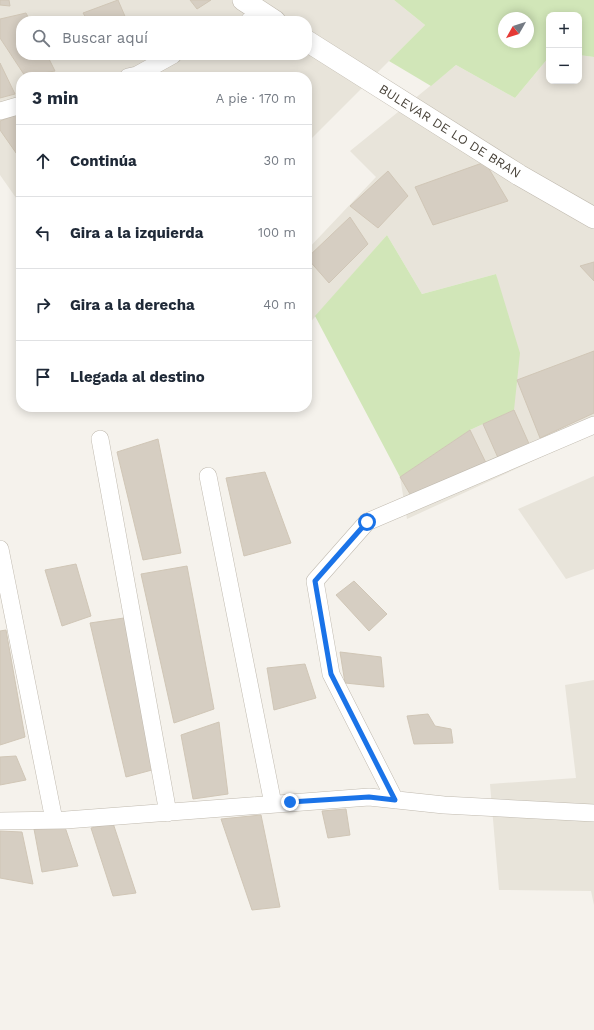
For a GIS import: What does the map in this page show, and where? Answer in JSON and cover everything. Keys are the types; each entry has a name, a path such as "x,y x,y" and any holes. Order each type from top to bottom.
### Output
{"street":[{"path":"243,0 260,16"},
{"name":"BULEVAR DE LO DE BRAN","path":"312,44 520,175 594,218"},
{"path":"142,72 164,60"},
{"path":"0,111 16,106"},
{"path":"395,800 331,674 315,581 367,522 594,425"},
{"path":"100,438 168,813"},
{"path":"208,476 273,804"},
{"path":"0,549 54,820"},
{"path":"0,821 54,820 168,813 369,797 444,805 594,813"}],"shaded area":[{"path":"0,0 394,0 425,25 312,138 312,72 16,72 16,198 0,175"},
{"path":"582,55 594,57 594,433 407,519 400,477 470,430 514,410 496,274 422,294 387,235 312,320 312,245 376,177 350,151 456,65 515,98 546,61 546,84 582,84"},
{"path":"594,476 594,569 566,579 518,509"},
{"path":"594,680 594,905 591,891 499,890 490,784 576,778 565,685"}],"green space":[{"path":"394,0 594,0 594,57 582,55 582,12 546,12 546,61 515,98 456,65 431,86 389,61 425,25"},
{"path":"387,235 422,294 496,274 520,353 514,410 470,430 400,477 315,316"}],"building":[{"path":"0,0 9,0 10,6 0,5"},
{"path":"118,0 125,16 85,16 83,13"},
{"path":"190,0 211,0 197,9"},
{"path":"26,13 28,16 16,16 16,60 50,60 55,71 22,72 0,38 0,19"},
{"path":"0,63 15,94 0,98"},
{"path":"16,115 16,153 0,130 0,121"},
{"path":"485,162 508,201 433,225 415,187"},
{"path":"388,171 408,196 378,228 350,206"},
{"path":"350,217 368,244 329,283 312,264 312,253"},
{"path":"594,262 594,281 580,266"},
{"path":"594,351 594,413 540,438 517,380"},
{"path":"514,410 530,446 499,460 483,424"},
{"path":"470,430 487,465 413,499 400,477"},
{"path":"158,439 181,553 143,560 117,452"},
{"path":"265,472 291,543 244,556 226,478"},
{"path":"76,564 91,616 62,626 45,570"},
{"path":"187,566 214,709 174,723 141,574"},
{"path":"354,581 387,614 369,631 336,595"},
{"path":"124,618 152,770 126,777 90,623"},
{"path":"6,630 25,737 0,745 0,631"},
{"path":"340,652 381,657 384,687 345,683"},
{"path":"305,664 316,698 274,710 267,668"},
{"path":"428,714 435,726 451,729 453,743 414,744 407,716"},
{"path":"219,722 228,794 193,799 181,735"},
{"path":"16,756 26,780 0,785 0,757"},
{"path":"346,809 350,835 328,838 322,811"},
{"path":"261,815 280,907 252,910 221,819"},
{"path":"113,823 136,893 113,896 91,828"},
{"path":"65,827 78,866 42,872 34,829"},
{"path":"0,831 22,832 33,884 0,878"}],"route":[{"path":"290,802 369,797 395,800 331,674 315,581 367,522"}]}
